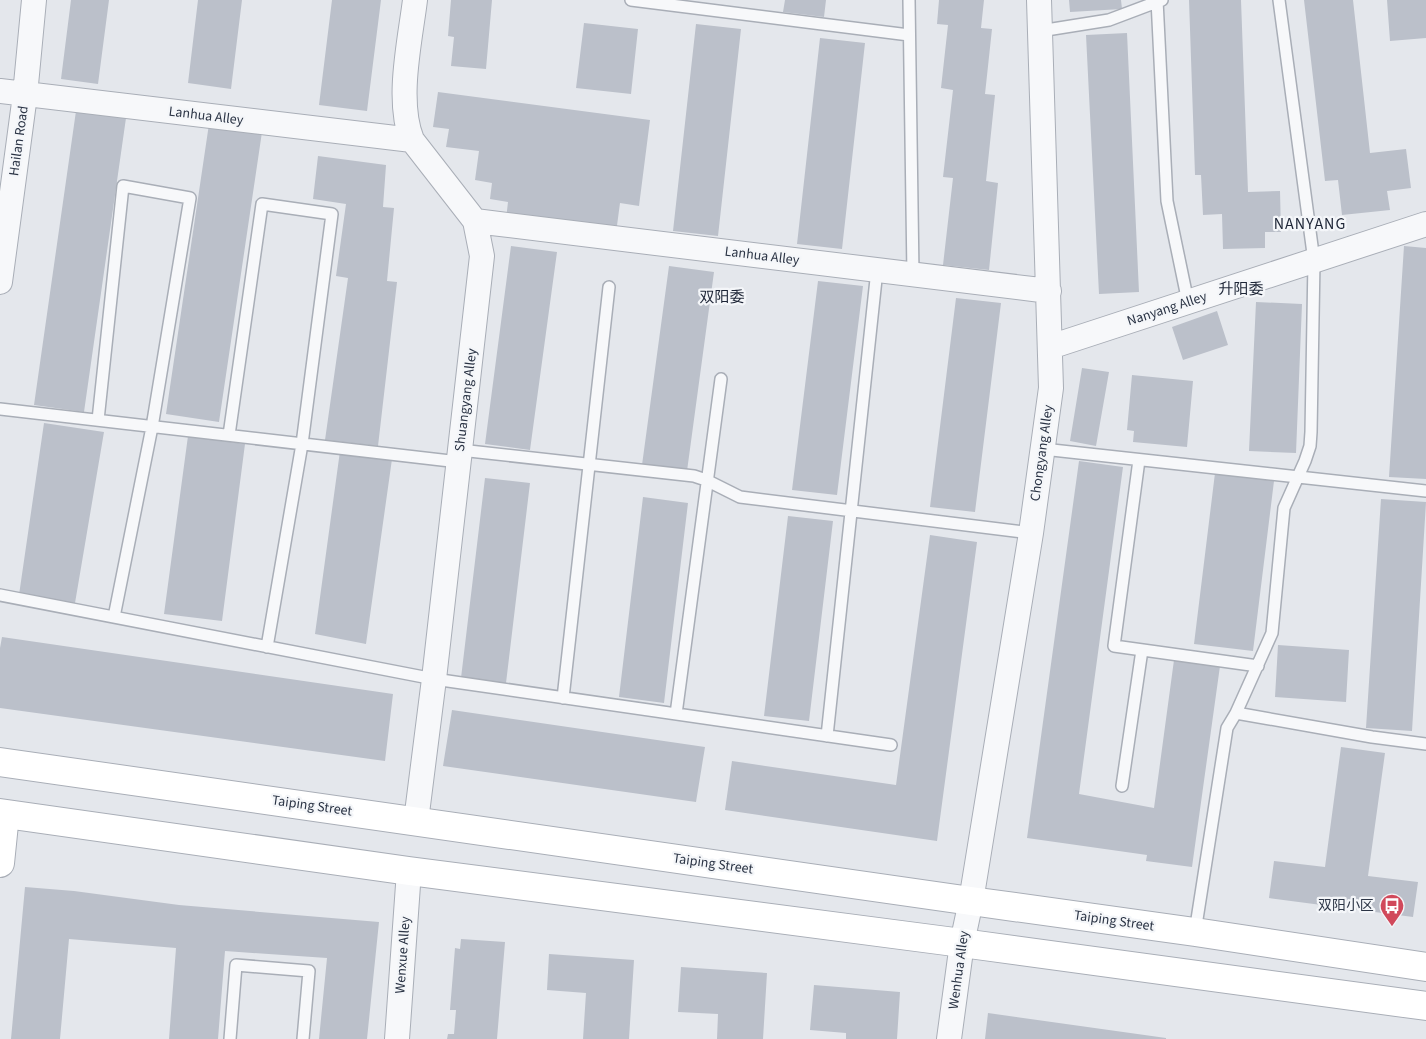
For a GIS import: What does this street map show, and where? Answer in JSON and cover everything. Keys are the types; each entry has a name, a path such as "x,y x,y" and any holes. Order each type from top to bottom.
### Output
{"main road":[{"name":"Taiping Street","path":"0,762 971,902 1195,932 1426,967"},
{"path":"0,864 2,813 409,870 962,942 1426,1006"}],"street":[{"name":"Hailan Road","path":"0,282 26,95 34,0"},
{"name":"Shuangyang Alley","path":"415,0 405,78 407,128 412,140 475,221 482,256 416,821"},
{"name":"Chongyang Alley","path":"971,902 1031,533 1051,388 1039,0"},
{"name":"Lanhua Alley","path":"0,91 412,140"},
{"name":"Lanhua Alley","path":"475,221 1049,291"},
{"name":"Nanyang Alley","path":"1050,347 1426,224"},
{"name":"Wenxue Alley","path":"397,1039 409,870"},
{"name":"Wenhua Alley","path":"949,1039 962,942 971,902"}],"lane":[{"path":"631,0 707,5 909,35"},
{"path":"909,0 913,275"},
{"path":"1040,31 1109,20 1159,0 1167,201 1188,302"},
{"path":"1195,932 1227,728 1236,714 1272,633 1284,508 1310,446 1314,261 1279,0"},
{"path":"98,420 124,186 190,198 152,427 114,617"},
{"path":"229,435 262,204 332,214 302,444 268,647"},
{"path":"827,736 877,270"},
{"path":"563,698 609,287"},
{"path":"676,714 706,480 721,380"},
{"path":"0,409 302,444 589,464 694,476 740,497 1031,533"},
{"path":"1043,449 1426,491"},
{"path":"1139,460 1114,646 1258,666"},
{"path":"0,595 434,679 891,745"},
{"path":"1122,786 1142,650"},
{"path":"1236,714 1372,737 1426,744"},
{"path":"230,1039 236,965 309,971 302,1039"}],"building":[{"path":"71,0 109,0 98,84 61,79"},
{"path":"198,0 242,0 231,89 188,83"},
{"path":"332,0 381,0 367,111 319,105"},
{"path":"451,0 492,0 486,69 451,66 454,37 448,36"},
{"path":"785,0 826,0 824,17 783,12"},
{"path":"939,0 984,0 981,28 992,29 985,94 995,95 986,181 998,183 989,270 943,265 953,178 943,177 953,90 941,88 948,25 937,24"},
{"path":"1069,0 1121,0 1122,9 1070,12"},
{"path":"1189,0 1241,0 1248,192 1280,191 1281,232 1265,232 1265,248 1223,249 1222,214 1203,215 1201,175 1195,175"},
{"path":"1304,0 1353,0 1370,153 1406,149 1411,188 1387,191 1390,210 1342,215 1338,180 1325,181"},
{"path":"1387,0 1426,0 1426,38 1390,41"},
{"path":"584,23 638,29 631,94 576,88"},
{"path":"696,24 741,29 718,236 673,231"},
{"path":"1127,33 1139,292 1099,294 1086,35"},
{"path":"820,38 865,43 842,249 797,244"},
{"path":"438,92 650,120 639,206 620,203 616,233 506,219 508,202 490,199 492,183 475,180 479,151 446,147 449,129 433,127"},
{"path":"76,111 126,118 84,412 34,405"},
{"path":"209,124 262,132 219,422 166,414"},
{"path":"318,156 386,165 383,207 394,208 387,281 397,282 378,446 325,440 348,278 336,276 346,204 313,199"},
{"path":"511,246 557,252 530,450 485,444"},
{"path":"1404,246 1426,248 1426,479 1389,477"},
{"path":"669,266 714,272 687,471 642,465"},
{"path":"818,281 863,286 837,495 792,490"},
{"path":"956,298 1001,303 975,512 930,507"},
{"path":"1256,302 1302,304 1296,453 1249,451"},
{"path":"1217,311 1228,345 1183,360 1172,327"},
{"path":"1082,368 1109,372 1096,446 1070,441"},
{"path":"1132,375 1193,381 1187,447 1133,442 1134,431 1127,430"},
{"path":"44,423 104,432 75,603 19,595"},
{"path":"188,436 245,444 222,621 164,614"},
{"path":"340,451 392,459 366,644 315,634"},
{"path":"1079,461 1123,467 1079,794 1154,808 1174,660 1220,666 1192,867 1146,861 1147,855 1027,838"},
{"path":"1215,473 1274,481 1253,651 1194,644"},
{"path":"485,478 530,483 506,683 461,678"},
{"path":"643,497 688,503 664,703 619,697"},
{"path":"1381,499 1426,502 1412,731 1366,728"},
{"path":"788,516 833,521 809,721 764,716"},
{"path":"930,535 977,542 937,841 725,810 732,761 896,785"},
{"path":"2,637 393,694 385,761 0,708 0,648"},
{"path":"1278,645 1349,650 1346,702 1275,697"},
{"path":"452,710 705,747 696,802 443,766"},
{"path":"1341,747 1385,753 1368,876 1418,882 1413,917 1269,898 1274,861 1325,867"},
{"path":"25,887 74,891 179,905 379,922 367,1039 319,1039 327,958 225,951 218,1039 169,1039 176,948 69,939 60,1039 11,1039"},
{"path":"461,939 505,942 497,1039 447,1039 448,1034 454,1034 456,1010 450,1010 455,948 460,949"},
{"path":"549,954 634,960 629,1039 583,1039 586,993 547,990"},
{"path":"681,967 767,973 763,1039 717,1039 718,1014 678,1012"},
{"path":"814,985 900,992 897,1039 846,1039 846,1033 810,1030"},
{"path":"988,1013 1166,1038 1166,1039 985,1039"}],"place":[{"name":"双阳小区","path":"1392,927"}],"district":[{"name":"NANYANG","path":"1310,224"},
{"name":"升阳委","path":"1241,289"},
{"name":"双阳委","path":"722,297"}]}
